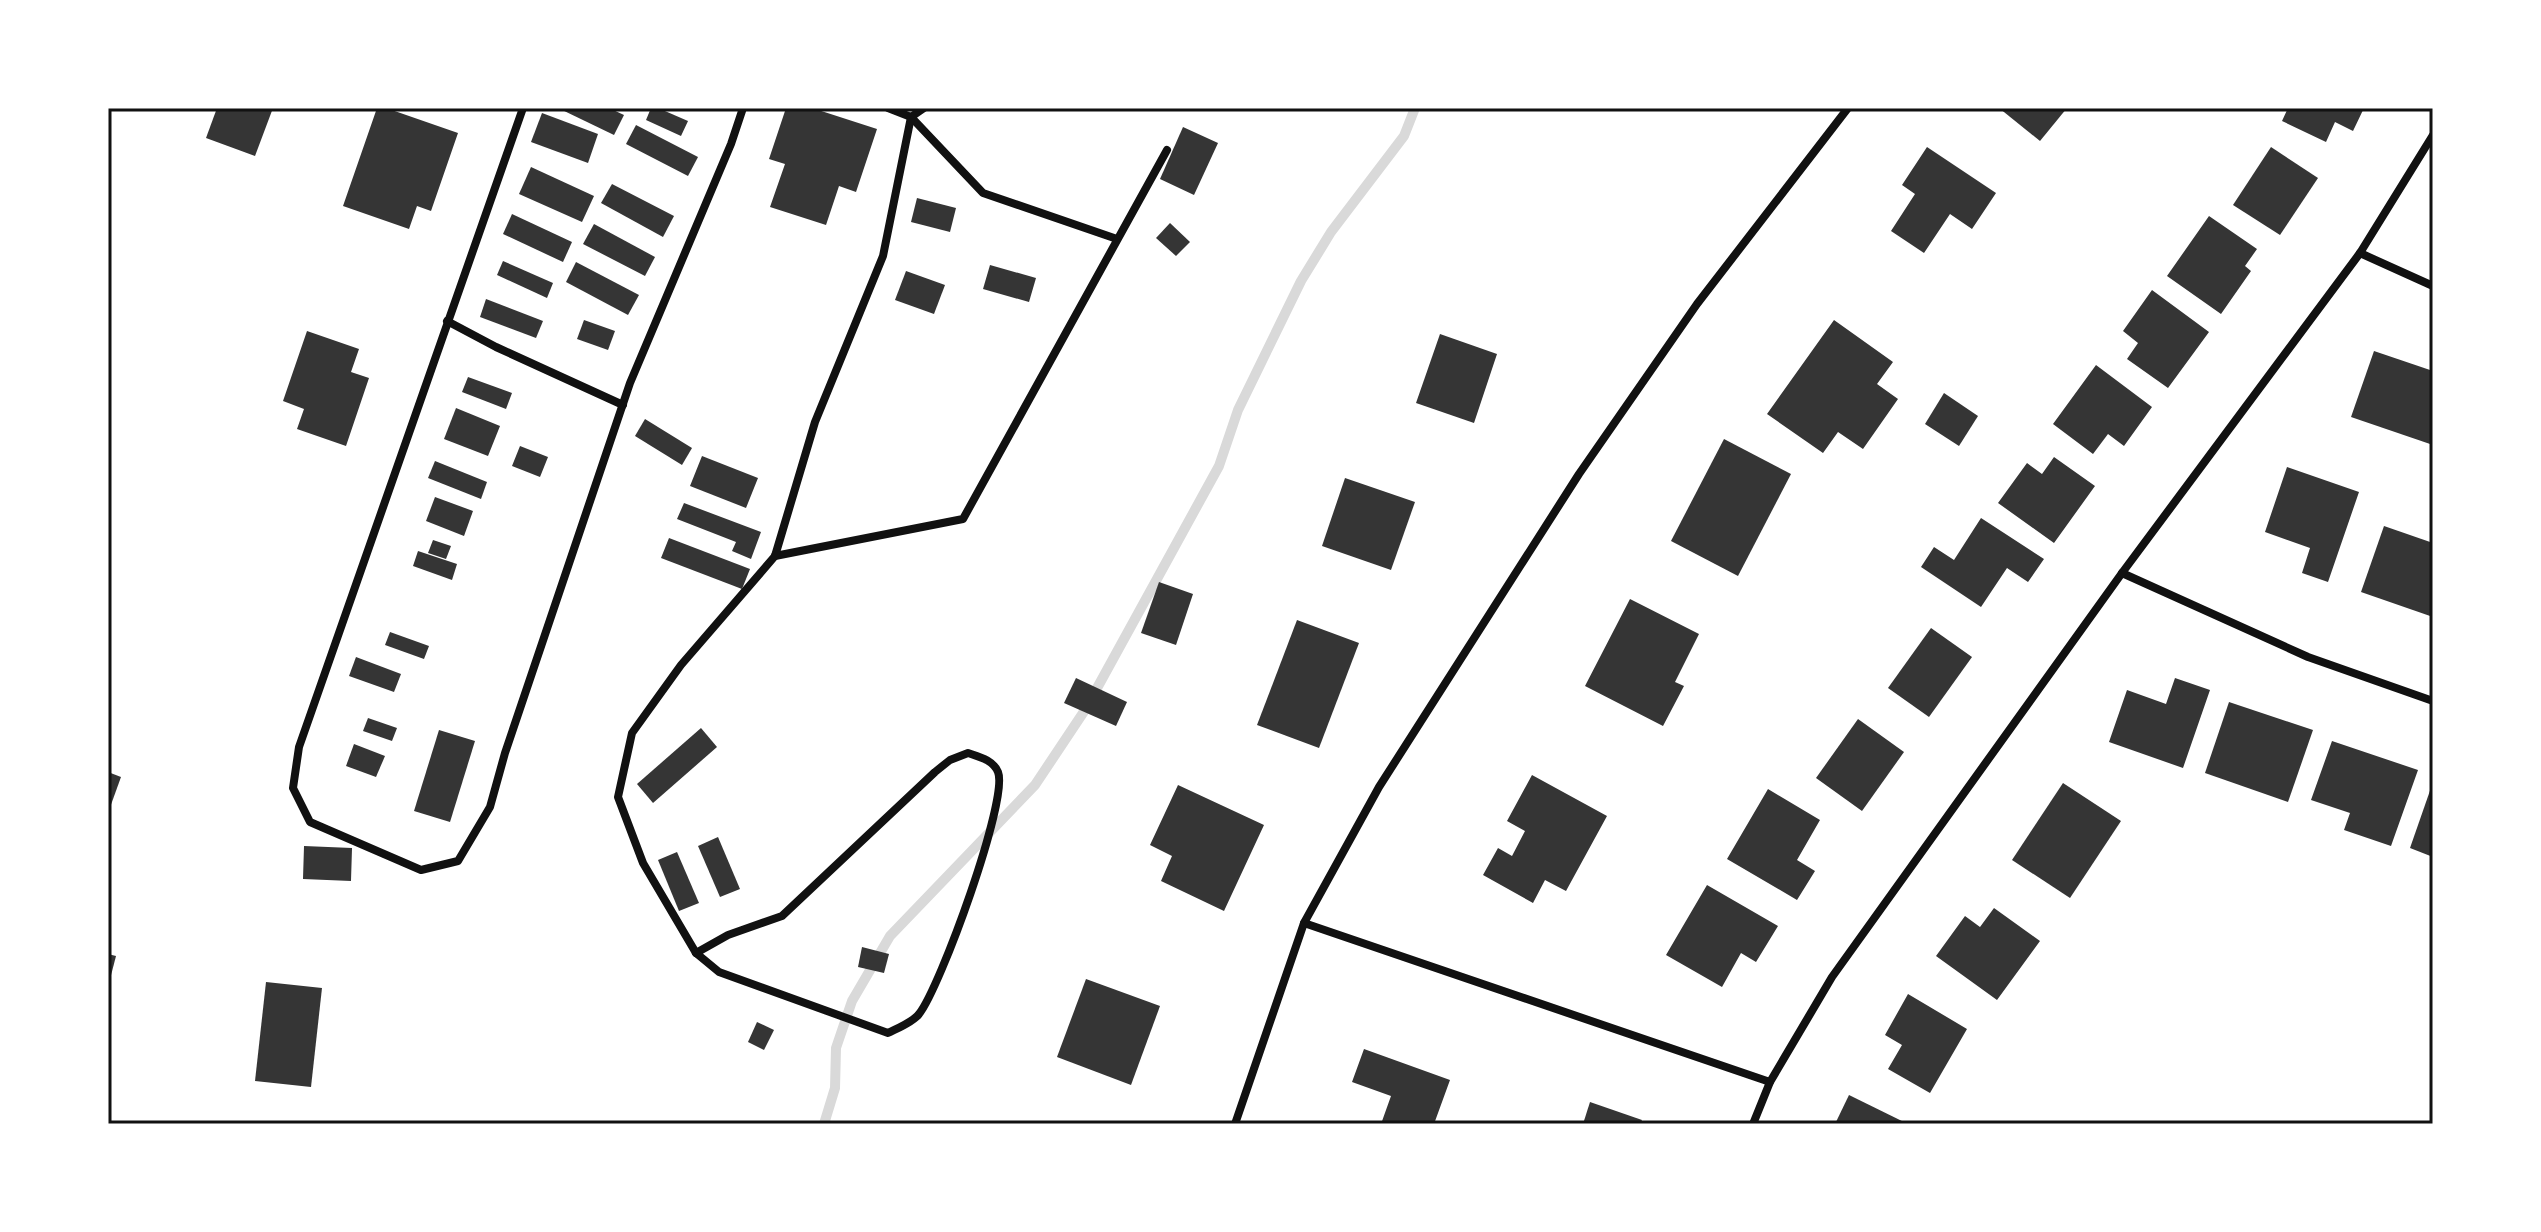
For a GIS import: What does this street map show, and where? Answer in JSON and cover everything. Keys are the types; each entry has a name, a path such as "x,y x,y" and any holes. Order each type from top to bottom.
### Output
{"street":[{"path":"523,108 299,747 293,788 310,822 421,870 458,861 490,807 510,738 623,405 743,108"},
{"path":"888,108 911,117 983,193 1117,239"},
{"path":"696,953 728,935 782,916 950,760 968,753 987,759 998,772 999,793 944,971 918,1016 888,1033 719,972 696,953 643,863 618,797 632,733 681,665 775,556 815,422 883,256 911,117 924,108"},
{"path":"1235,1124 1304,923 1379,787 1579,474 1697,304 1848,108"},
{"path":"1753,1124 1770,1082 1832,977 2122,573 2360,253 2433,135"},
{"path":"775,556 963,519 1167,150"},
{"path":"2360,253 2433,286"},
{"path":"447,321 623,405"},
{"path":"2122,573 2308,657 2433,701"},
{"path":"1304,923 1770,1082"}],"building":[{"path":"217,108 273,108 255,156 206,138"},
{"path":"377,108 386,108 458,133 431,211 417,206 409,229 343,206"},
{"path":"558,108 609,108 624,115 614,135"},
{"path":"651,108 688,121 681,136 646,120"},
{"path":"786,108 812,108 877,129 856,192 839,186 826,225 770,207 785,164 769,159"},
{"path":"1999,108 2067,108 2040,141"},
{"path":"2288,108 2364,108 2353,131 2335,122 2326,142 2282,121"},
{"path":"542,113 598,134 588,163 531,142"},
{"path":"636,125 698,157 688,176 626,144"},
{"path":"1183,127 1218,143 1194,195 1160,179"},
{"path":"1927,147 1996,193 1972,229 1950,214 1924,253 1891,231 1915,194 1902,185"},
{"path":"2271,147 2318,178 2280,235 2233,205"},
{"path":"531,167 594,196 582,222 519,194"},
{"path":"612,184 674,216 663,237 601,203"},
{"path":"917,198 956,208 950,232 911,222"},
{"path":"512,214 572,242 563,262 503,234"},
{"path":"2209,216 2257,249 2245,266 2251,271 2221,314 2167,276"},
{"path":"1170,223 1190,242 1176,256 1156,238"},
{"path":"594,224 655,257 645,276 583,244"},
{"path":"503,261 553,283 547,298 497,275"},
{"path":"576,262 639,295 628,315 566,282"},
{"path":"990,265 1036,278 1029,302 983,289"},
{"path":"906,271 945,285 934,314 895,300"},
{"path":"2152,290 2209,332 2168,388 2127,359 2138,343 2123,331"},
{"path":"486,299 543,321 536,338 480,317"},
{"path":"584,320 615,331 608,350 577,339"},
{"path":"1834,320 1893,362 1877,384 1898,399 1863,449 1838,432 1823,453 1767,414"},
{"path":"307,331 359,349 351,372 369,378 346,446 297,429 304,409 283,401"},
{"path":"1440,334 1497,354 1474,423 1416,403"},
{"path":"2374,351 2433,371 2433,445 2351,417"},
{"path":"2096,365 2152,407 2124,446 2108,434 2093,454 2053,424"},
{"path":"468,377 512,393 506,409 462,392"},
{"path":"1944,393 1978,416 1959,446 1925,424"},
{"path":"456,408 500,426 488,456 444,439"},
{"path":"645,419 692,448 682,465 635,436"},
{"path":"1724,439 1791,474 1738,576 1671,541"},
{"path":"520,446 548,457 540,477 512,466"},
{"path":"702,456 758,478 746,508 690,486"},
{"path":"2054,457 2095,486 2054,543 1998,503 2027,463 2042,474"},
{"path":"435,461 487,482 481,499 428,478"},
{"path":"2287,467 2359,492 2328,582 2302,573 2310,548 2265,532"},
{"path":"1345,478 1415,502 1391,570 1322,546"},
{"path":"435,497 473,511 464,536 426,521"},
{"path":"684,503 761,532 751,559 732,551 736,542 677,519"},
{"path":"1981,518 2044,559 2028,582 2007,568 1981,607 1921,567 1934,547 1954,560"},
{"path":"2384,526 2433,543 2433,617 2361,592"},
{"path":"669,538 750,569 742,589 661,558"},
{"path":"433,540 451,546 446,559 428,553"},
{"path":"418,551 457,564 452,580 413,566"},
{"path":"1159,582 1193,594 1176,645 1141,633"},
{"path":"1630,599 1699,634 1675,682 1684,686 1663,726 1585,686"},
{"path":"1297,620 1359,643 1319,748 1257,725"},
{"path":"1931,628 1972,657 1929,717 1888,688"},
{"path":"390,632 429,646 424,659 385,645"},
{"path":"356,657 401,674 394,692 349,676"},
{"path":"1076,678 1127,702 1116,726 1064,703"},
{"path":"2175,678 2210,690 2183,768 2109,742 2127,690 2166,704"},
{"path":"2229,702 2313,730 2288,802 2205,773"},
{"path":"368,718 397,728 392,741 363,731"},
{"path":"1858,719 1904,752 1862,811 1816,778"},
{"path":"701,728 717,747 653,803 637,784"},
{"path":"439,730 475,741 450,822 414,811"},
{"path":"2332,741 2418,770 2391,846 2344,830 2350,813 2311,800"},
{"path":"354,744 385,756 376,777 346,766"},
{"path":"108,772 121,777 108,813"},
{"path":"1532,775 1607,816 1566,891 1545,880 1533,903 1483,875 1498,848 1512,856 1525,831 1507,821"},
{"path":"2433,782 2433,857 2410,848"},
{"path":"2063,783 2121,821 2070,898 2012,860"},
{"path":"1178,785 1264,825 1224,911 1161,881 1172,856 1150,845"},
{"path":"1768,789 1820,820 1797,860 1815,871 1797,900 1727,859"},
{"path":"718,837 740,889 720,897 698,846"},
{"path":"304,846 352,848 351,881 303,879"},
{"path":"677,852 699,903 679,911 658,860"},
{"path":"1707,885 1778,926 1756,962 1741,953 1722,987 1666,955"},
{"path":"1994,908 2040,941 1997,1000 1936,956 1965,916 1980,927"},
{"path":"862,947 889,954 884,973 858,967"},
{"path":"108,954 116,956 109,983 108,983"},
{"path":"1086,979 1160,1006 1131,1085 1057,1057"},
{"path":"266,982 322,988 311,1087 255,1081"},
{"path":"1908,994 1967,1029 1930,1093 1888,1069 1902,1045 1885,1035"},
{"path":"757,1022 774,1030 764,1050 748,1042"},
{"path":"1364,1049 1450,1080 1434,1124 1381,1124 1391,1096 1352,1082"},
{"path":"1849,1095 1908,1124 1835,1124"},
{"path":"1590,1102 1642,1120 1640,1124 1583,1124"}],"waterway":[{"path":"824,1124 835,1088 836,1048 852,1001 890,936 1035,785 1085,710 1219,466 1238,410 1301,281 1331,232 1404,136 1415,108"}]}
